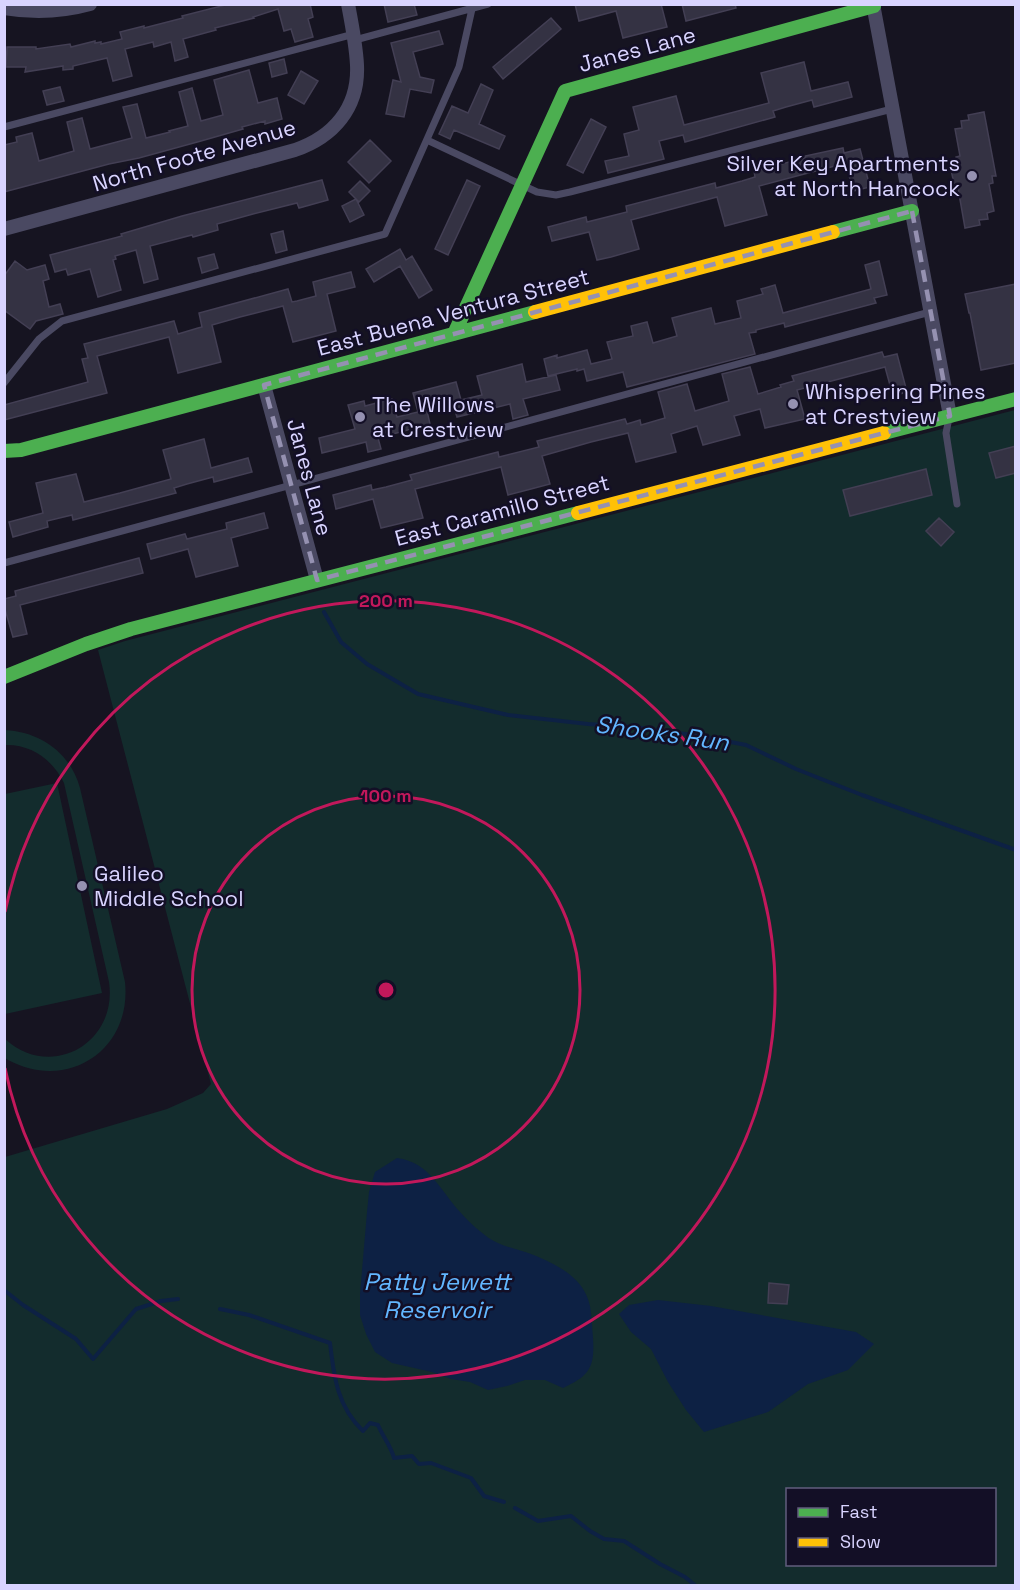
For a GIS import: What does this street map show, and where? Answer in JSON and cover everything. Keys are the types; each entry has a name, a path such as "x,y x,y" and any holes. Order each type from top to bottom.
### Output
{"street":[{"path":"4,8 43,8 59,11 90,4"},
{"name":"North Foote Avenue","path":"4,229 295,150 320,140 341,120 351,100 356,81 354,37 348,4"},
{"path":"873,5 950,416"},
{"name":"Janes Lane","path":"454,333 565,90 873,5"},
{"name":"East Buena Ventura Street","path":"4,452 21,450 912,211"},
{"name":"Janes Lane","path":"264,385 317,580"},
{"name":"East Caramillo Street","path":"4,677 107,636 1016,399"}],"lane":[{"path":"4,127 488,4"},
{"path":"4,383 39,339 62,321 385,234 459,67 472,9"},
{"path":"427,140 544,194 556,195 892,109"},
{"path":"4,562 930,312"},
{"path":"950,416 946,433 957,504"}],"highlighted area":[{"path":"912,211 950,416 317,580 264,385"}],"green space":[{"path":"1015,410 1015,1585 5,1586 5,1157 167,1109 203,1093 211,1084 98,650 125,641"},
{"path":"5,730 30,735 52,746 69,764 75,775 80,788 125,982 124,1006 118,1027 107,1045 92,1058 73,1067 53,1071 31,1069 5,1058 5,1039 23,1051 42,1056 60,1056 78,1049 92,1038 103,1023 109,1004 109,982 64,783 54,767 40,755 24,747 5,745"},
{"path":"57,783 102,993 5,1014 5,794"}],"water":[{"name":"Patty Jewett Reservoir","path":"397,1158 418,1165 434,1179 464,1216 488,1238 550,1262 568,1273 582,1287 590,1306 593,1348 591,1364 584,1375 563,1388 545,1380 525,1380 488,1390 470,1382 392,1363 375,1352 360,1315 369,1192 375,1172"},
{"path":"658,1300 711,1306 856,1332 874,1344 848,1370 808,1384 768,1412 704,1432 668,1382 651,1349 631,1332 619,1314 629,1305"}],"building":[{"path":"229,4 310,4 313,17 308,19 313,37 295,42 291,29 284,31 278,9 183,39 188,57 175,61 171,42 154,47 153,42 125,49 132,76 113,81 107,58 63,70 63,66 25,72 26,67 6,67 7,47 36,47 36,49 70,44 71,47 95,41 101,44 122,39 120,32 183,18 182,16"},
{"path":"384,4 414,4 417,15 388,22"},
{"path":"575,4 661,4 667,27 623,38 616,11 579,21"},
{"path":"682,4 735,4 736,8 686,21"},
{"path":"551,18 561,29 503,79 493,67"},
{"path":"439,31 443,44 413,52 420,77 434,80 431,93 410,89 404,117 386,114 393,80 401,82 391,43"},
{"path":"284,59 287,73 272,77 269,63"},
{"path":"804,62 811,91 848,82 852,97 814,107 812,100 786,107 773,111 775,117 685,142 683,135 659,141 664,159 608,173 605,161 629,156 624,134 639,130 633,107 676,96 684,125 769,103 761,73"},
{"path":"249,70 258,103 277,98 282,119 242,127 243,129 139,158 4,192 4,145 17,142 16,137 32,133 39,161 74,151 67,122 82,118 90,149 132,138 123,107 137,104 146,138 170,132 188,126 179,92 192,88 201,121 223,115 214,80"},
{"path":"301,71 318,81 304,104 288,95"},
{"path":"481,84 493,90 479,124 505,136 499,149 454,130 450,139 439,134 452,106 468,113"},
{"path":"60,87 64,101 47,105 43,91"},
{"name":"Silver Key Apartments at North Hancock","path":"984,112 996,176 992,176 993,183 989,184 994,211 987,213 988,219 979,220 980,225 965,228 958,188 955,188 951,170 958,168 956,157 960,156 955,129 962,128 961,121 969,120 968,115"},
{"path":"591,119 606,127 583,173 567,165"},
{"path":"370,140 391,161 369,183 348,162"},
{"path":"843,148 844,153 860,149 870,187 853,191 846,163 759,186 767,215 725,226 717,197 631,220 639,249 611,257 597,260 589,232 552,241 548,227 586,217 587,222 627,212 626,206 715,183 716,188 755,177 754,171"},
{"path":"322,180 328,200 299,208 297,203 253,214 217,224 218,230 150,246 158,279 144,283 136,250 115,256 116,259 113,260 121,290 98,297 90,269 68,275 66,269 55,272 50,255 122,236 121,234 182,216"},
{"path":"467,180 480,186 448,255 435,249"},
{"path":"360,181 370,191 359,202 349,192"},
{"path":"356,199 364,215 350,222 342,206"},
{"path":"283,231 287,250 276,253 271,234"},
{"path":"400,249 406,260 412,256 432,290 419,298 400,266 374,282 366,269"},
{"path":"214,254 218,268 202,273 198,258"},
{"path":"15,261 27,270 45,265 49,279 43,281 49,307 60,304 63,314 36,321 30,329 4,310 4,276"},
{"path":"879,261 887,295 874,298 876,303 785,327 784,323 749,333 755,354 627,387 623,372 587,381 584,369 548,376 544,359 557,355 557,358 587,350 591,364 612,359 607,342 633,336 631,326 647,322 653,343 677,336 672,318 711,308 715,324 741,318 737,301 763,294 761,289 775,285 783,313 871,289 865,265"},
{"path":"351,272 355,287 327,294 336,331 293,342 283,306 240,317 212,325 221,362 178,373 169,337 97,356 107,393 4,420 4,405 88,382 82,359 88,358 84,344 174,321 178,334 202,327 199,313 288,289 292,302 316,296 313,282"},
{"path":"1016,284 1016,363 981,370 965,294"},
{"path":"882,352 884,357 897,354 907,392 893,396 885,367 797,390 805,419 765,428 760,409 734,416 740,435 703,445 697,426 671,434 676,452 636,462 628,433 591,442 542,456 550,484 508,495 501,467 415,489 423,518 381,528 373,499 336,509 333,495 371,485 372,490 386,487 412,480 410,475 498,452 499,457 539,447 537,441 625,419 627,424 640,420 641,425 665,418 658,392 687,384 695,411 729,401 722,374 750,367 758,394 794,381 792,376"},
{"path":"522,364 526,382 556,375 560,390 523,399 528,415 513,419 510,404 457,417 453,404 427,411 430,424 378,438 381,449 368,452 366,442 322,453 319,438 355,429 348,405 364,401 365,406 392,399 397,417 418,412 413,393 456,382 461,400 482,395 477,376"},
{"path":"204,439 211,468 248,458 252,472 214,482 213,477 174,488 176,493 73,520 72,515 47,521 48,527 13,537 9,522 43,513 36,483 76,474 84,502 120,493 171,479 163,450"},
{"path":"1016,446 1016,473 996,478 989,453"},
{"path":"926,469 932,495 850,516 843,490"},
{"path":"264,513 268,528 231,538 238,566 196,577 188,549 151,559 147,544 185,534 187,539 227,529 226,523"},
{"path":"939,518 954,532 941,546 926,531"},
{"path":"139,558 143,573 20,605 27,634 13,637 4,599 16,596 15,591"},
{"path":"769,1283 789,1285 787,1304 768,1303"}],"waterway":[{"name":"Shooks Run","path":"324,612 341,642 367,664 418,694 508,715 634,727 746,745 796,769 862,795 1016,850"},
{"name":"Shooks Run","path":"4,1290 76,1339 93,1359 136,1309 161,1301 178,1299"},
{"name":"Shooks Run","path":"220,1309 249,1315 330,1343 335,1379 342,1401 363,1431 370,1423 378,1425 394,1458 412,1456 419,1464 431,1463 471,1478 484,1496 504,1502"},
{"name":"Shooks Run","path":"515,1508 538,1521 571,1516 604,1539 624,1541 685,1577 696,1586"}],"traffic: fast":[{"path":"454,334 565,91 874,6"},
{"path":"833,232 912,211"},
{"path":"4,451 21,450 535,312"},
{"path":"884,433 1016,399"},
{"path":"4,677 86,644 131,629 578,513"}],"traffic: slow":[{"path":"535,312 833,232"},
{"path":"578,513 884,433"}],"place":[{"name":"Silver Key Apartments at North Hancock","path":"972,176"},
{"name":"Whispering Pines at Crestview","path":"793,404"},
{"name":"The Willows at Crestview","path":"360,417"},
{"name":"Galileo Middle School","path":"82,886"}]}
